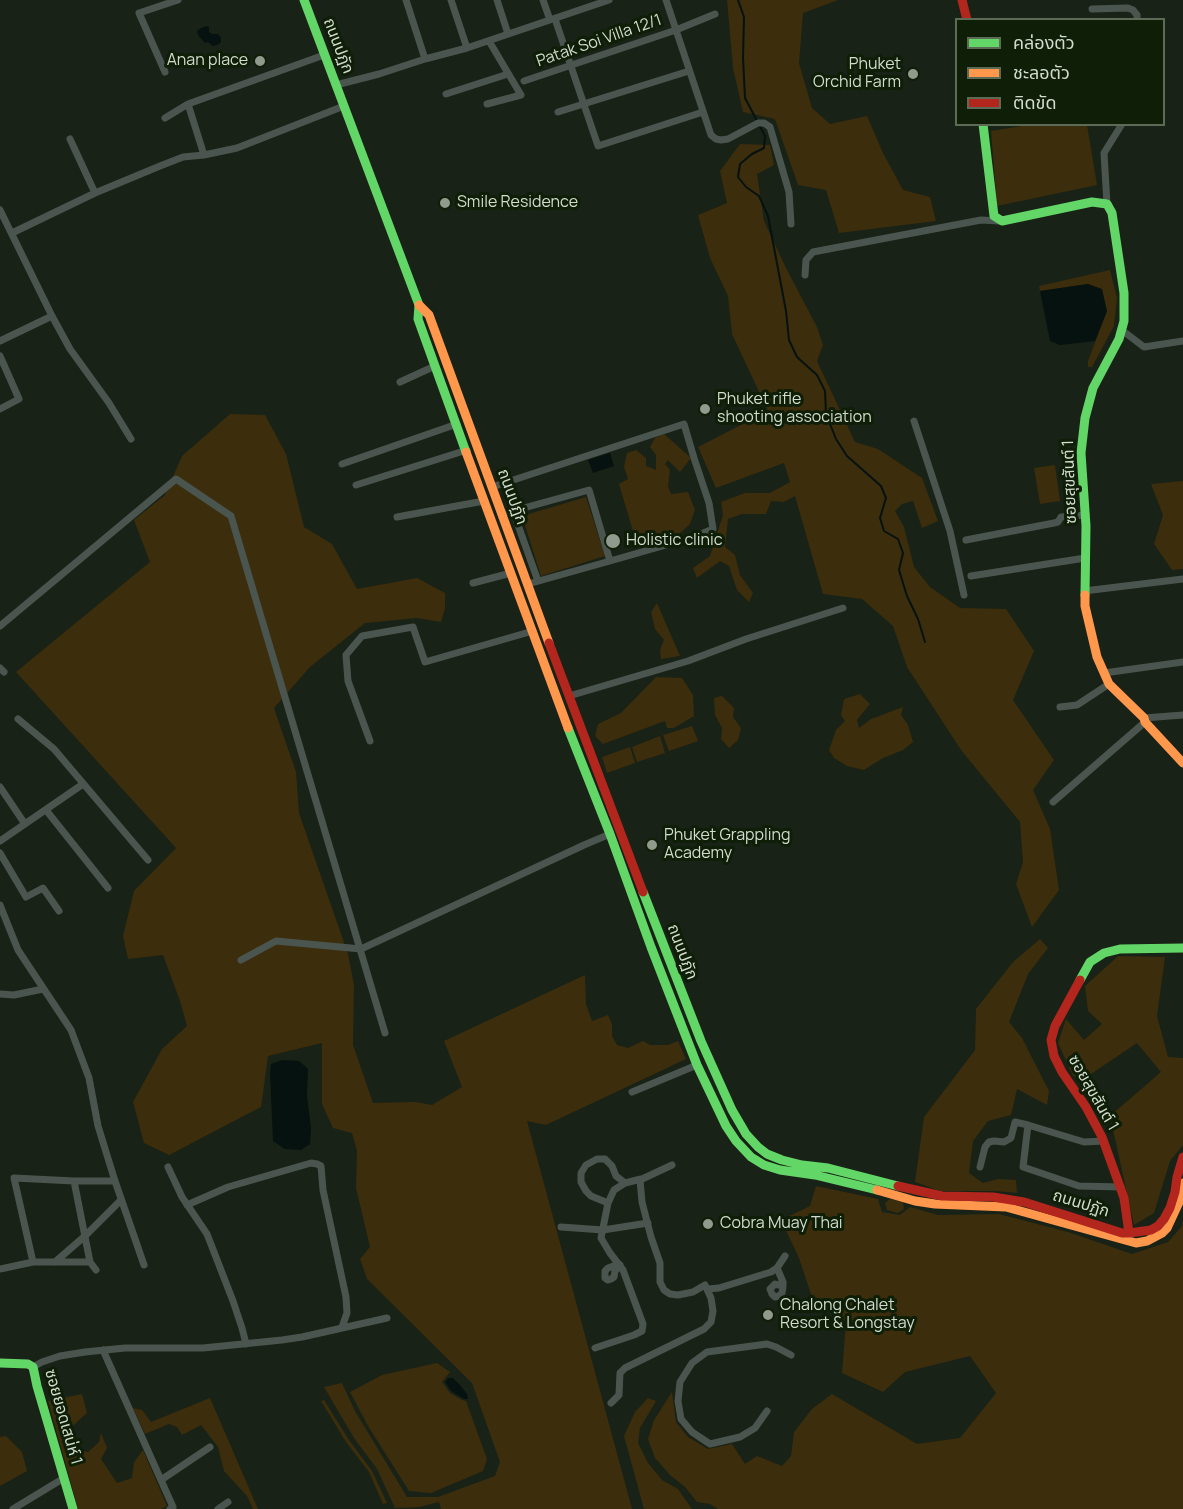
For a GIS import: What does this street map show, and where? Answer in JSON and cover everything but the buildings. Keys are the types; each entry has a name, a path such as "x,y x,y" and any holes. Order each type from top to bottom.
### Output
{"main road":[{"name":"ถนนปฏัก","path":"304,0 418,305 418,319 556,697 697,1065 726,1126 736,1141 751,1157 764,1165 780,1170 850,1183 915,1201 949,1206 1006,1207 1137,1243 1148,1241 1167,1228 1180,1200 1183,1183"},
{"path":"962,0 966,18"},
{"path":"982,126 994,216 1002,221 1092,202 1107,204"},
{"name":"ซอยสุขสันต์ 1","path":"1107,204 1112,213 1124,292 1122,331 1093,388 1085,418 1081,453 1086,514 1085,606 1097,657 1109,684 1145,720 1183,764"},
{"name":"ถนนปฏัก","path":"418,305 429,315 679,987 732,1110 746,1134 767,1154 782,1160 828,1168 942,1196 1017,1200 1122,1233 1151,1230 1164,1219 1175,1192 1183,1157"},
{"path":"618,855 628,850"},
{"name":"ซอยสุขสันต์ 1","path":"1129,1233 1121,1188 1104,1141 1086,1107 1062,1072 1054,1056 1051,1040 1054,1026 1090,962 1104,953 1120,948 1183,948"},
{"path":"751,1157 758,1147"},
{"name":"ซอยยอดเสน่ห์ 1","path":"0,1363 33,1366 73,1509"}],"street":[{"path":"165,72 139,13 164,2 178,0"},
{"path":"406,0 425,59"},
{"path":"451,0 467,48"},
{"path":"497,0 508,34"},
{"path":"543,0 571,65 598,146 703,112"},
{"path":"336,85 467,48 552,19 588,3 609,0"},
{"path":"666,0 711,135 716,139 728,139 759,123 770,127 789,192 791,224"},
{"path":"1092,9 1128,8 1133,10 1137,18"},
{"name":"Patak Soi Villa 12/1","path":"524,81 676,30 715,14"},
{"path":"487,104 521,95 489,41"},
{"path":"165,118 188,104 324,55"},
{"path":"558,112 689,71"},
{"path":"446,94 508,74"},
{"path":"188,104 204,155"},
{"path":"12,233 95,193 183,157 237,148 344,106"},
{"path":"1107,204 1104,153 1121,126"},
{"path":"70,139 95,193"},
{"path":"0,210 70,349 109,403 131,439"},
{"path":"805,275 806,260 813,252 981,220 1002,221"},
{"path":"0,341 52,316"},
{"path":"1122,331 1144,347 1183,341"},
{"path":"0,356 2,365 19,399 0,409"},
{"path":"400,382 435,366"},
{"path":"914,420 950,531 964,595"},
{"path":"342,464 457,424"},
{"path":"492,487 684,424 709,503 713,529 694,537 528,584"},
{"path":"356,485 467,450"},
{"path":"0,626 176,478 231,516 385,1033"},
{"path":"502,514 589,490 610,561"},
{"path":"398,517 484,501"},
{"path":"513,511 538,581"},
{"path":"966,540 1054,523 1058,522 1061,517 1086,514"},
{"path":"971,576 1085,558"},
{"path":"472,583 511,573"},
{"path":"1084,591 1183,579"},
{"path":"569,696 688,661 746,639 843,608"},
{"path":"370,741 348,681 346,655 362,636 413,627 425,662 532,631"},
{"path":"1104,674 1183,662"},
{"path":"1060,707 1077,705 1109,684"},
{"path":"1053,802 1145,720 1183,715"},
{"path":"18,719 54,749 148,860"},
{"path":"0,841 83,784"},
{"path":"0,787 25,824"},
{"path":"45,810 108,888"},
{"path":"241,960 276,941 361,949 610,834"},
{"path":"0,853 26,897 43,888 59,911"},
{"path":"0,905 18,950 71,1030 89,1078 98,1126 144,1265"},
{"path":"0,994 14,995 43,989"},
{"path":"632,1092 697,1065"},
{"path":"980,1167 985,1147 989,1142 1004,1142 1011,1138 1015,1122 1084,1142 1104,1141"},
{"path":"1028,1125 1023,1167 1079,1186 1121,1188"},
{"path":"608,1203 591,1196 586,1191 581,1182 581,1173 586,1165 606,1159 616,1176 625,1182"},
{"path":"188,1205 228,1187 311,1163 321,1166 323,1190 346,1297 347,1313 342,1328"},
{"path":"595,1348 642,1331 643,1324 623,1270 601,1238 608,1203 614,1190 625,1182 642,1179 672,1165"},
{"path":"168,1167 175,1183 207,1234 246,1344"},
{"path":"33,1262 14,1178 115,1181"},
{"path":"611,1403 619,1395 620,1373 704,1329 711,1322 713,1311 705,1285 693,1292 678,1295 664,1290 659,1278 660,1263 642,1202 640,1180 642,1179"},
{"path":"74,1181 90,1262 96,1270"},
{"path":"55,1262 121,1200"},
{"path":"561,1227 603,1230 648,1223"},
{"path":"708,1290 771,1272 777,1268 784,1256"},
{"path":"0,1269 33,1262 90,1262"},
{"path":"777,1268 783,1282"},
{"path":"33,1366 60,1356 103,1350 203,1348 302,1337 387,1318"},
{"path":"767,1411 755,1428 740,1437 710,1444 692,1432 681,1419 678,1401 680,1382 692,1363 707,1352 767,1344 791,1355"},
{"path":"103,1350 173,1508"},
{"path":"161,1480 210,1447"},
{"path":"13,1509 64,1478"},
{"path":"218,1509 228,1502"}],"shaded area":[{"path":"727,0 838,0 803,13 799,63 812,108 830,124 867,116 903,190 930,197 936,221 839,233 826,190 798,185 775,119 743,112 733,68"},
{"path":"206,26 209,27 209,32 218,34 221,38 221,42 217,45 205,43 198,35 197,31"},
{"path":"1022,126 1087,126 1097,185 997,206 991,131"},
{"path":"740,144 770,145 774,165 757,174 764,221 817,327 823,345 817,361 855,442 878,449 922,478 938,521 922,528 913,501 902,504 895,511 904,527 914,567 930,587 960,608 1006,609 1034,651 1013,700 1054,760 1033,790 1050,829 1059,890 1032,927 1016,884 1023,862 1020,822 961,750 907,667 893,626 862,599 823,594 795,496 784,502 771,501 766,514 742,514 728,519 725,547 735,555 740,575 753,593 749,602 737,590 729,566 720,561 697,578 693,568 710,556 723,515 721,502 745,493 770,493 790,482 784,463 716,488 698,447 768,411 732,334 728,296 710,258 698,215 727,203 720,171"},
{"path":"1110,270 1117,298 1114,326 1092,367 1088,367 1088,361 1107,311 1088,284 1040,291 1039,286"},
{"path":"1088,284 1102,289 1107,311 1095,341 1060,345 1050,341 1040,291"},
{"path":"230,414 265,415 286,454 304,527 332,544 357,589 417,578 445,593 445,608 441,622 417,618 365,623 310,667 274,708 296,772 299,813 348,954 354,985 353,1045 373,1103 416,1102 432,1105 462,1087 444,1041 585,975 586,1004 592,1021 608,1015 612,1024 612,1036 617,1045 628,1048 643,1041 650,1045 668,1045 678,1041 686,1059 546,1125 527,1121 632,1509 441,1509 439,1502 419,1507 395,1508 377,1469 354,1438 324,1387 342,1383 355,1411 407,1497 438,1497 495,1476 500,1462 472,1383 367,1279 360,1259 370,1247 356,1188 357,1151 352,1133 333,1128 322,1104 322,1043 268,1056 261,1107 169,1155 144,1143 133,1102 162,1049 187,1026 163,955 128,959 123,936 134,891 176,848 16,672 150,562 134,520 165,495 182,456"},
{"path":"664,434 691,458 680,472 668,460 665,464 670,470 668,486 671,494 688,492 695,510 690,524 675,538 638,548 619,484 628,479 624,467 627,453 636,450 646,458 646,466 656,470 656,455 650,447 655,438"},
{"path":"610,453 614,466 593,473 588,460"},
{"path":"1055,465 1060,501 1040,504 1034,468"},
{"path":"1183,481 1183,569 1172,570 1154,544 1163,515 1151,484"},
{"path":"586,497 605,556 541,576 522,516"},
{"path":"657,603 680,656 661,659 660,650 664,640 655,629 651,612"},
{"path":"656,677 682,678 693,695 694,716 674,728 667,728 665,721 603,744 595,736 598,724 621,713"},
{"path":"860,694 870,704 857,720 859,728 871,719 903,707 901,715 908,725 913,742 903,750 883,758 864,770 847,766 834,758 829,750 836,730 845,721 841,715 844,699"},
{"path":"722,696 734,708 733,717 741,728 738,740 729,748 721,739 722,728 715,715 714,698"},
{"path":"692,726 698,741 669,751 663,735"},
{"path":"660,736 665,753 637,762 632,747"},
{"path":"630,747 635,763 607,773 602,757"},
{"path":"1040,939 1048,948 1028,974 1009,1022 1022,1038 1049,1091 1047,1105 1017,1089 1011,1115 988,1121 973,1141 969,1173 983,1183 998,1179 1016,1180 1017,1193 940,1191 915,1182 924,1117 975,1050 976,1009 1013,962"},
{"path":"1118,956 1165,957 1157,1016 1168,1057 1183,1058 1183,1145 1170,1161 1154,1213 1134,1225 1110,1116 1161,1072 1137,1043 1085,1078 1073,1076 1058,1043 1066,1019 1084,1040 1102,1024 1088,1011 1085,986"},
{"path":"282,1060 299,1061 308,1069 310,1144 301,1150 285,1149 273,1141 271,1064"},
{"path":"816,1186 878,1199 882,1212 900,1215 910,1207 938,1215 999,1214 1068,1232 1132,1254 1168,1242 1182,1226 1183,1220 1183,1509 718,1509 710,1504 697,1502 655,1458 648,1439 654,1420 672,1392 676,1422 688,1437 708,1449 732,1444 745,1464 757,1456 782,1466 791,1456 794,1432 812,1409 832,1394 917,1444 960,1438 996,1393 970,1356 905,1372 883,1392 842,1373 846,1323 811,1294 799,1258 781,1220 810,1206"},
{"path":"890,1199 903,1202 904,1209 898,1213 887,1210 885,1203"},
{"path":"437,1363 450,1372 442,1382 450,1393 466,1401 487,1459 483,1471 431,1493 409,1491 368,1426 350,1392 382,1375"},
{"path":"448,1378 453,1378 460,1385 468,1399 451,1391 445,1382"},
{"path":"82,1394 87,1413 67,1431 70,1449 88,1452 99,1442 101,1433 107,1448 101,1459 117,1483 132,1478 134,1462 143,1450 167,1506 161,1509 78,1509 48,1401"},
{"path":"210,1398 258,1509 253,1509 247,1496 224,1471 218,1447 201,1425 182,1435 177,1427 169,1424 145,1434 133,1408 142,1410 151,1422"},
{"path":"648,1398 656,1401 640,1428 638,1443 648,1463 662,1480 678,1489 692,1509 644,1509 624,1436 635,1412"},
{"path":"324,1400 372,1471 387,1503 383,1504 369,1472 346,1442 321,1401"},
{"path":"6,1436 22,1452 27,1471 0,1486 0,1437"}],"waterway":[{"path":"738,0 744,17 745,98 765,136 764,148 740,164 738,177 746,187 759,196 768,216 786,311 789,340 797,357 817,375 825,391 826,414 836,439 847,456 881,486 886,498 880,518 884,531 898,539 903,553 899,570 925,642"}],"traffic: fast":[{"path":"304,0 419,305 418,319 466,452"},
{"path":"983,126 994,216 1002,221 1092,202 1107,204 1112,213 1124,293 1124,321 1119,339 1093,388 1085,418 1081,453 1086,526 1085,595"},
{"path":"568,728 697,1065 726,1126 736,1141 751,1157 764,1165 877,1190"},
{"path":"643,892 701,1041 732,1110 746,1134 767,1154 782,1160 828,1168 898,1186"},
{"path":"1080,980 1090,962 1104,953 1120,949 1183,948"},
{"path":"0,1363 28,1364 33,1367 73,1509"}],"traffic: slow":[{"path":"419,305 429,315 549,643"},
{"path":"466,452 568,728"},
{"path":"1085,595 1085,606 1097,657 1109,684 1144,718 1145,722 1183,763"},
{"path":"877,1190 935,1204 1006,1207 1136,1243 1147,1241 1167,1228 1180,1200 1183,1183"}],"traffic: jam":[{"path":"962,0 966,18"},
{"path":"549,643 643,892"},
{"path":"1080,980 1055,1026 1051,1040 1054,1056 1102,1137 1124,1198 1129,1233"},
{"path":"898,1186 942,1196 993,1197 1024,1202 1122,1233 1129,1233 1151,1230 1164,1219 1175,1192 1183,1157"}],"place":[{"name":"Anan place","path":"260,61"},
{"name":"Phuket Orchid Farm","path":"913,74"},
{"name":"Smile Residence","path":"445,203"},
{"name":"Phuket rifle shooting association","path":"705,409"},
{"name":"Holistic clinic","path":"613,541"},
{"name":"Phuket Grappling Academy","path":"652,845"},
{"name":"Cobra Muay Thai","path":"708,1224"},
{"name":"Chalong Chalet Resort & Longstay","path":"768,1315"}]}
